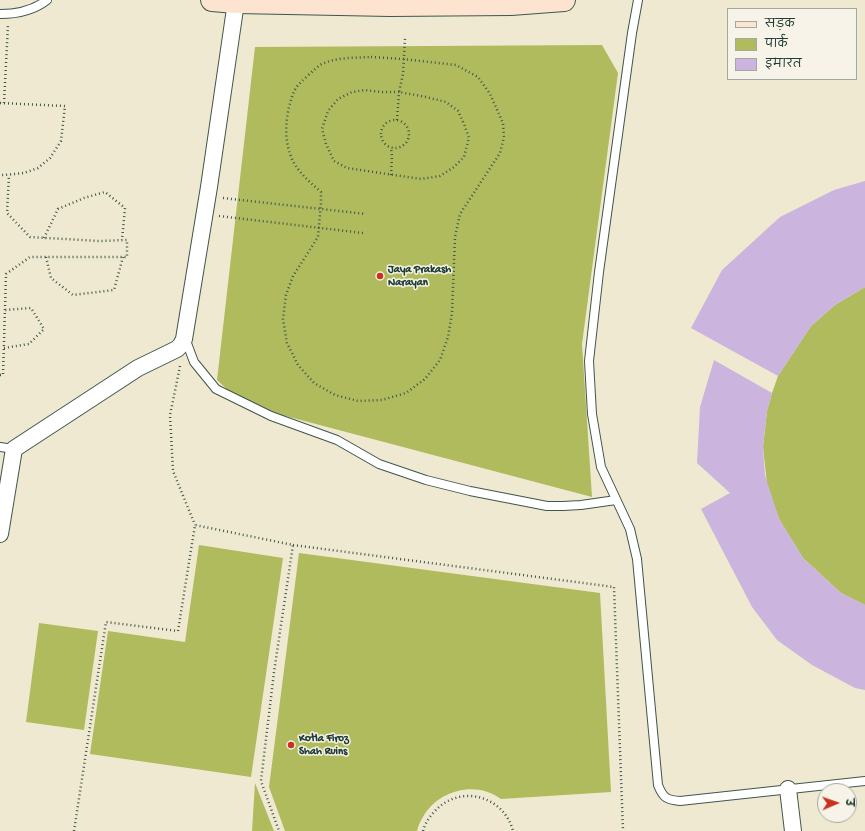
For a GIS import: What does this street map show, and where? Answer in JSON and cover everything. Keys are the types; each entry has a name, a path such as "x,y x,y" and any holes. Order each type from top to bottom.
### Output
{"main road":[{"path":"212,0 236,2 390,5 511,4 564,0"}],"street":[{"path":"0,534 7,448 138,368 176,349 181,345 184,339 236,2"},
{"path":"788,789 793,831"}],"lane":[{"path":"4,14 24,12 41,5 47,0"},
{"path":"638,0 632,33 599,272 589,361 592,414 601,467 630,529 637,559 658,785 666,798 680,801 865,781"},
{"path":"184,336 194,362 216,389 271,416 337,440 379,464 426,480 470,491 546,506 581,505 616,500"}],"path":[{"path":"4,14 4,103"},
{"path":"397,120 398,92 402,74 404,38"},
{"path":"371,57 403,59 456,65 478,77 490,94 503,123 504,137 500,153 460,214 455,237 452,313 448,337 440,360 425,379 406,393 382,400 358,401 335,395 314,383 298,364 287,343 283,319 286,294 293,276 318,237 321,209 321,192 301,174 293,161 288,147 286,132 287,116 296,88 319,66 335,59 371,57"},
{"path":"365,90 398,92 446,102 458,111 469,138 464,157 454,167 440,176 421,179 347,168 334,161 326,144 322,129 328,111 338,99 352,92 365,90"},
{"path":"0,103 65,106 61,141 50,158 38,168 24,173 0,175"},
{"path":"392,120 402,121 408,128 409,132 407,142 404,145 391,148 387,146 381,138 382,129 384,125 392,120"},
{"path":"391,148 391,175"},
{"path":"0,375 3,375 6,274 30,257 127,257 127,240 99,241 30,237 7,213 9,175"},
{"path":"44,238 58,209 84,198 105,192 125,208 122,240"},
{"path":"207,196 366,214"},
{"path":"204,215 363,233"},
{"path":"46,257 51,278 73,296 114,290 123,257"},
{"path":"4,348 29,344 44,329 32,308 5,310"},
{"path":"74,831 106,622 178,631 195,526 173,471 170,416 176,386"},
{"path":"195,526 293,545 614,587 623,831"},
{"path":"280,831 261,781 274,672 293,545"},
{"path":"424,831 424,828 431,815 440,805 453,798 466,796 481,797 494,803 504,812 512,824 513,831"}],"green space":[{"path":"602,45 618,73 582,344 592,497 244,405 217,380 255,47"},
{"path":"865,287 865,605 841,593 803,558 779,519 767,484 763,447 767,411 778,376 811,326 835,305"},
{"path":"199,545 283,558 251,777 90,754 108,631 185,642"},
{"path":"299,553 600,593 611,792 501,799 491,793 469,789 448,794 438,800 423,817 417,831 285,831 269,787"},
{"path":"39,623 98,631 84,730 26,722"},
{"path":"255,783 274,831 252,831"}],"building":[{"path":"865,181 865,287 835,305 811,326 778,376 691,328 722,270 780,217 834,190"},
{"path":"714,360 772,393 767,411 763,447 765,475 779,519 803,558 841,593 865,605 865,690 855,688 812,665 777,640 752,607 701,509 730,493 697,463 700,407"}],"place":[{"name":"Jaya Prakash Narayan","path":"380,276"},
{"name":"Kotla Firoz Shah Ruins","path":"291,745"}]}
